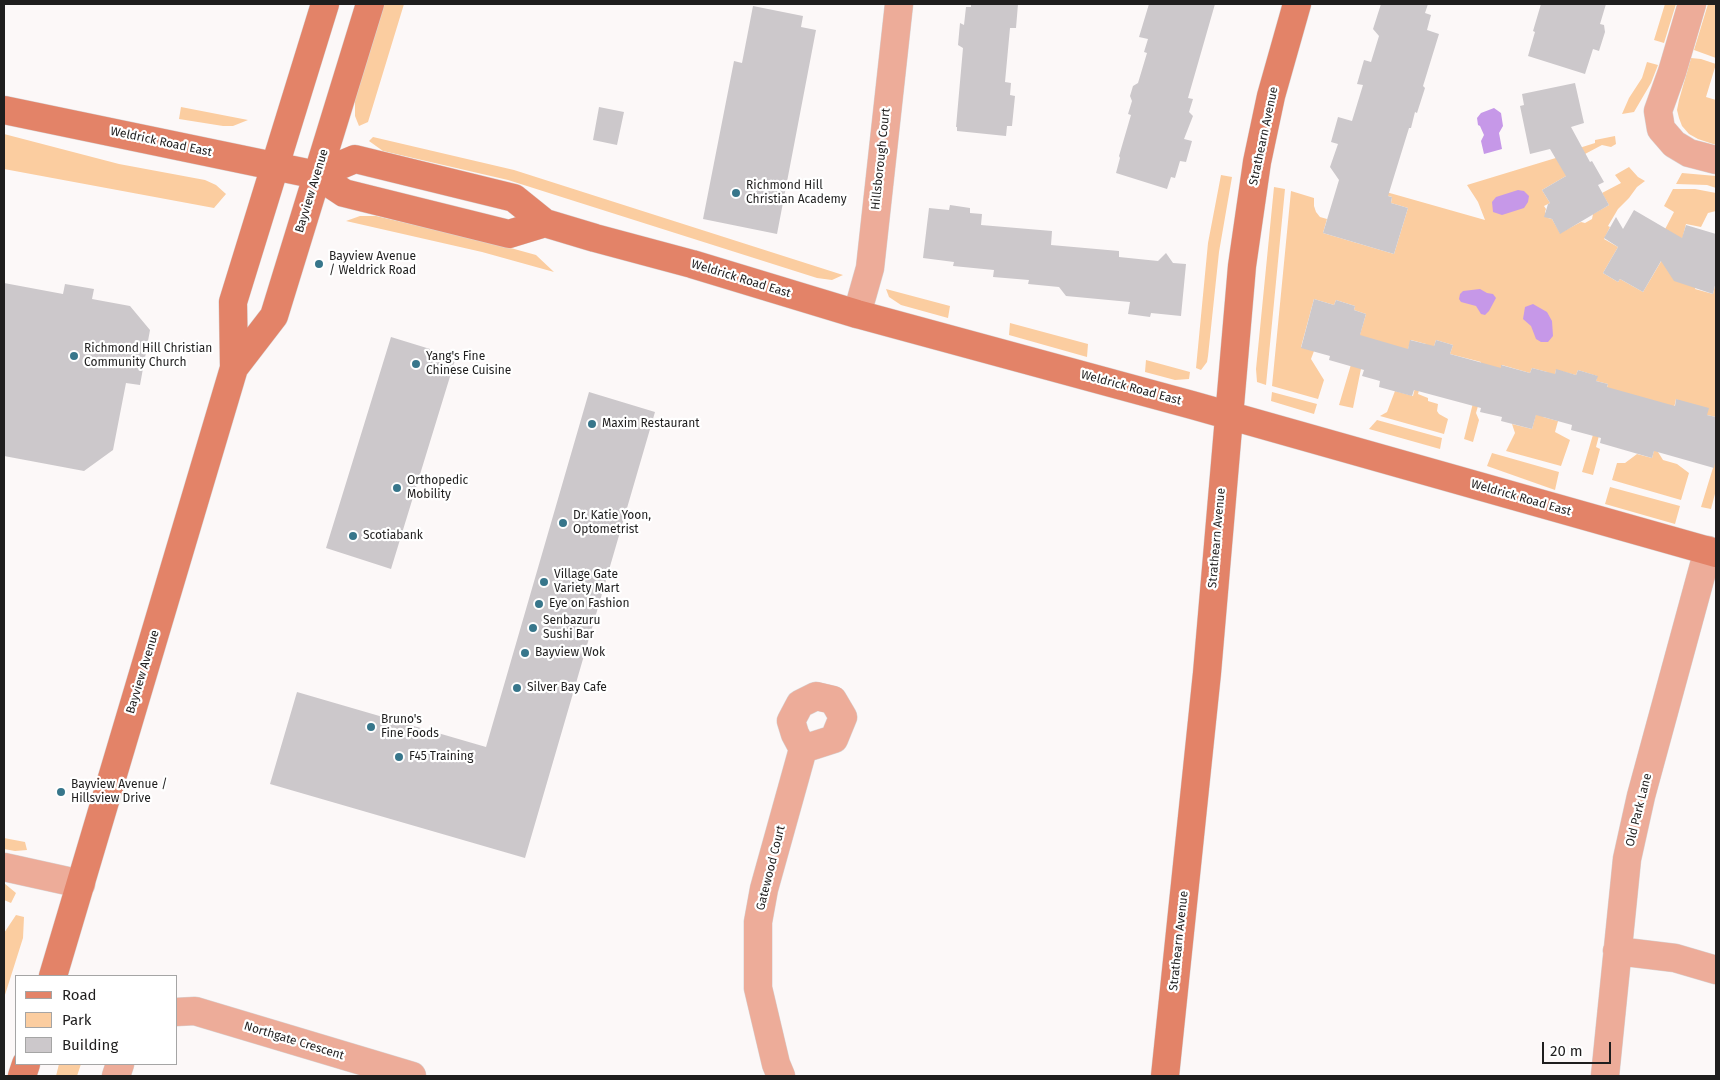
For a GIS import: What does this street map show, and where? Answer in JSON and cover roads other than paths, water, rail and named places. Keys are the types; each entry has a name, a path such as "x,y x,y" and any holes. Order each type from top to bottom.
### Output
{"street":[{"name":"Bayview Avenue","path":"53,975 234,368 233,302 325,4"},
{"name":"Bayview Avenue","path":"234,368 274,316 370,4"},
{"name":"Hillsborough Court","path":"857,314 870,268 899,4"},
{"name":"Strathearn Avenue","path":"1164,1076 1207,673 1242,266 1257,162 1272,96 1298,4"},
{"path":"1692,4 1672,72 1658,111 1661,129 1674,144 1689,153 1716,160"},
{"name":"Weldrick Road East","path":"4,110 318,175 344,194 509,234 545,223"},
{"name":"Weldrick Road East","path":"318,175 355,159 514,198 545,223 857,314 1228,415 1712,552"},
{"name":"Old Park Lane","path":"1605,1076 1627,858 1641,796 1712,552"},
{"name":"Gatewood Court","path":"781,1076 776,1064 758,988 758,922 764,889 803,750"},
{"path":"4,866 81,884"},
{"path":"1617,951 1675,958 1716,970"},
{"name":"Northgate Crescent","path":"178,1012 195,1011 412,1076"}],"place":[{"name":"Richmond Hill Christian Academy","path":"736,193"},
{"name":"Bayview Avenue / Weldrick Road","path":"319,264"},
{"name":"Richmond Hill Christian Community Church","path":"74,356"},
{"name":"Yang's Fine Chinese Cuisine","path":"416,364"},
{"name":"Maxim Restaurant","path":"592,424"},
{"name":"Orthopedic Mobility","path":"397,488"},
{"name":"Dr. Katie Yoon, Optometrist","path":"563,523"},
{"name":"Scotiabank","path":"353,536"},
{"name":"Village Gate Variety Mart","path":"544,582"},
{"name":"Eye on Fashion","path":"539,604"},
{"name":"Senbazuru Sushi Bar","path":"533,628"},
{"name":"Bayview Wok","path":"525,653"},
{"name":"Silver Bay Cafe","path":"517,688"},
{"name":"Bruno's Fine Foods","path":"371,727"},
{"name":"F45 Training","path":"399,757"},
{"name":"Bayview Avenue / Hillsview Drive","path":"61,792"}]}
